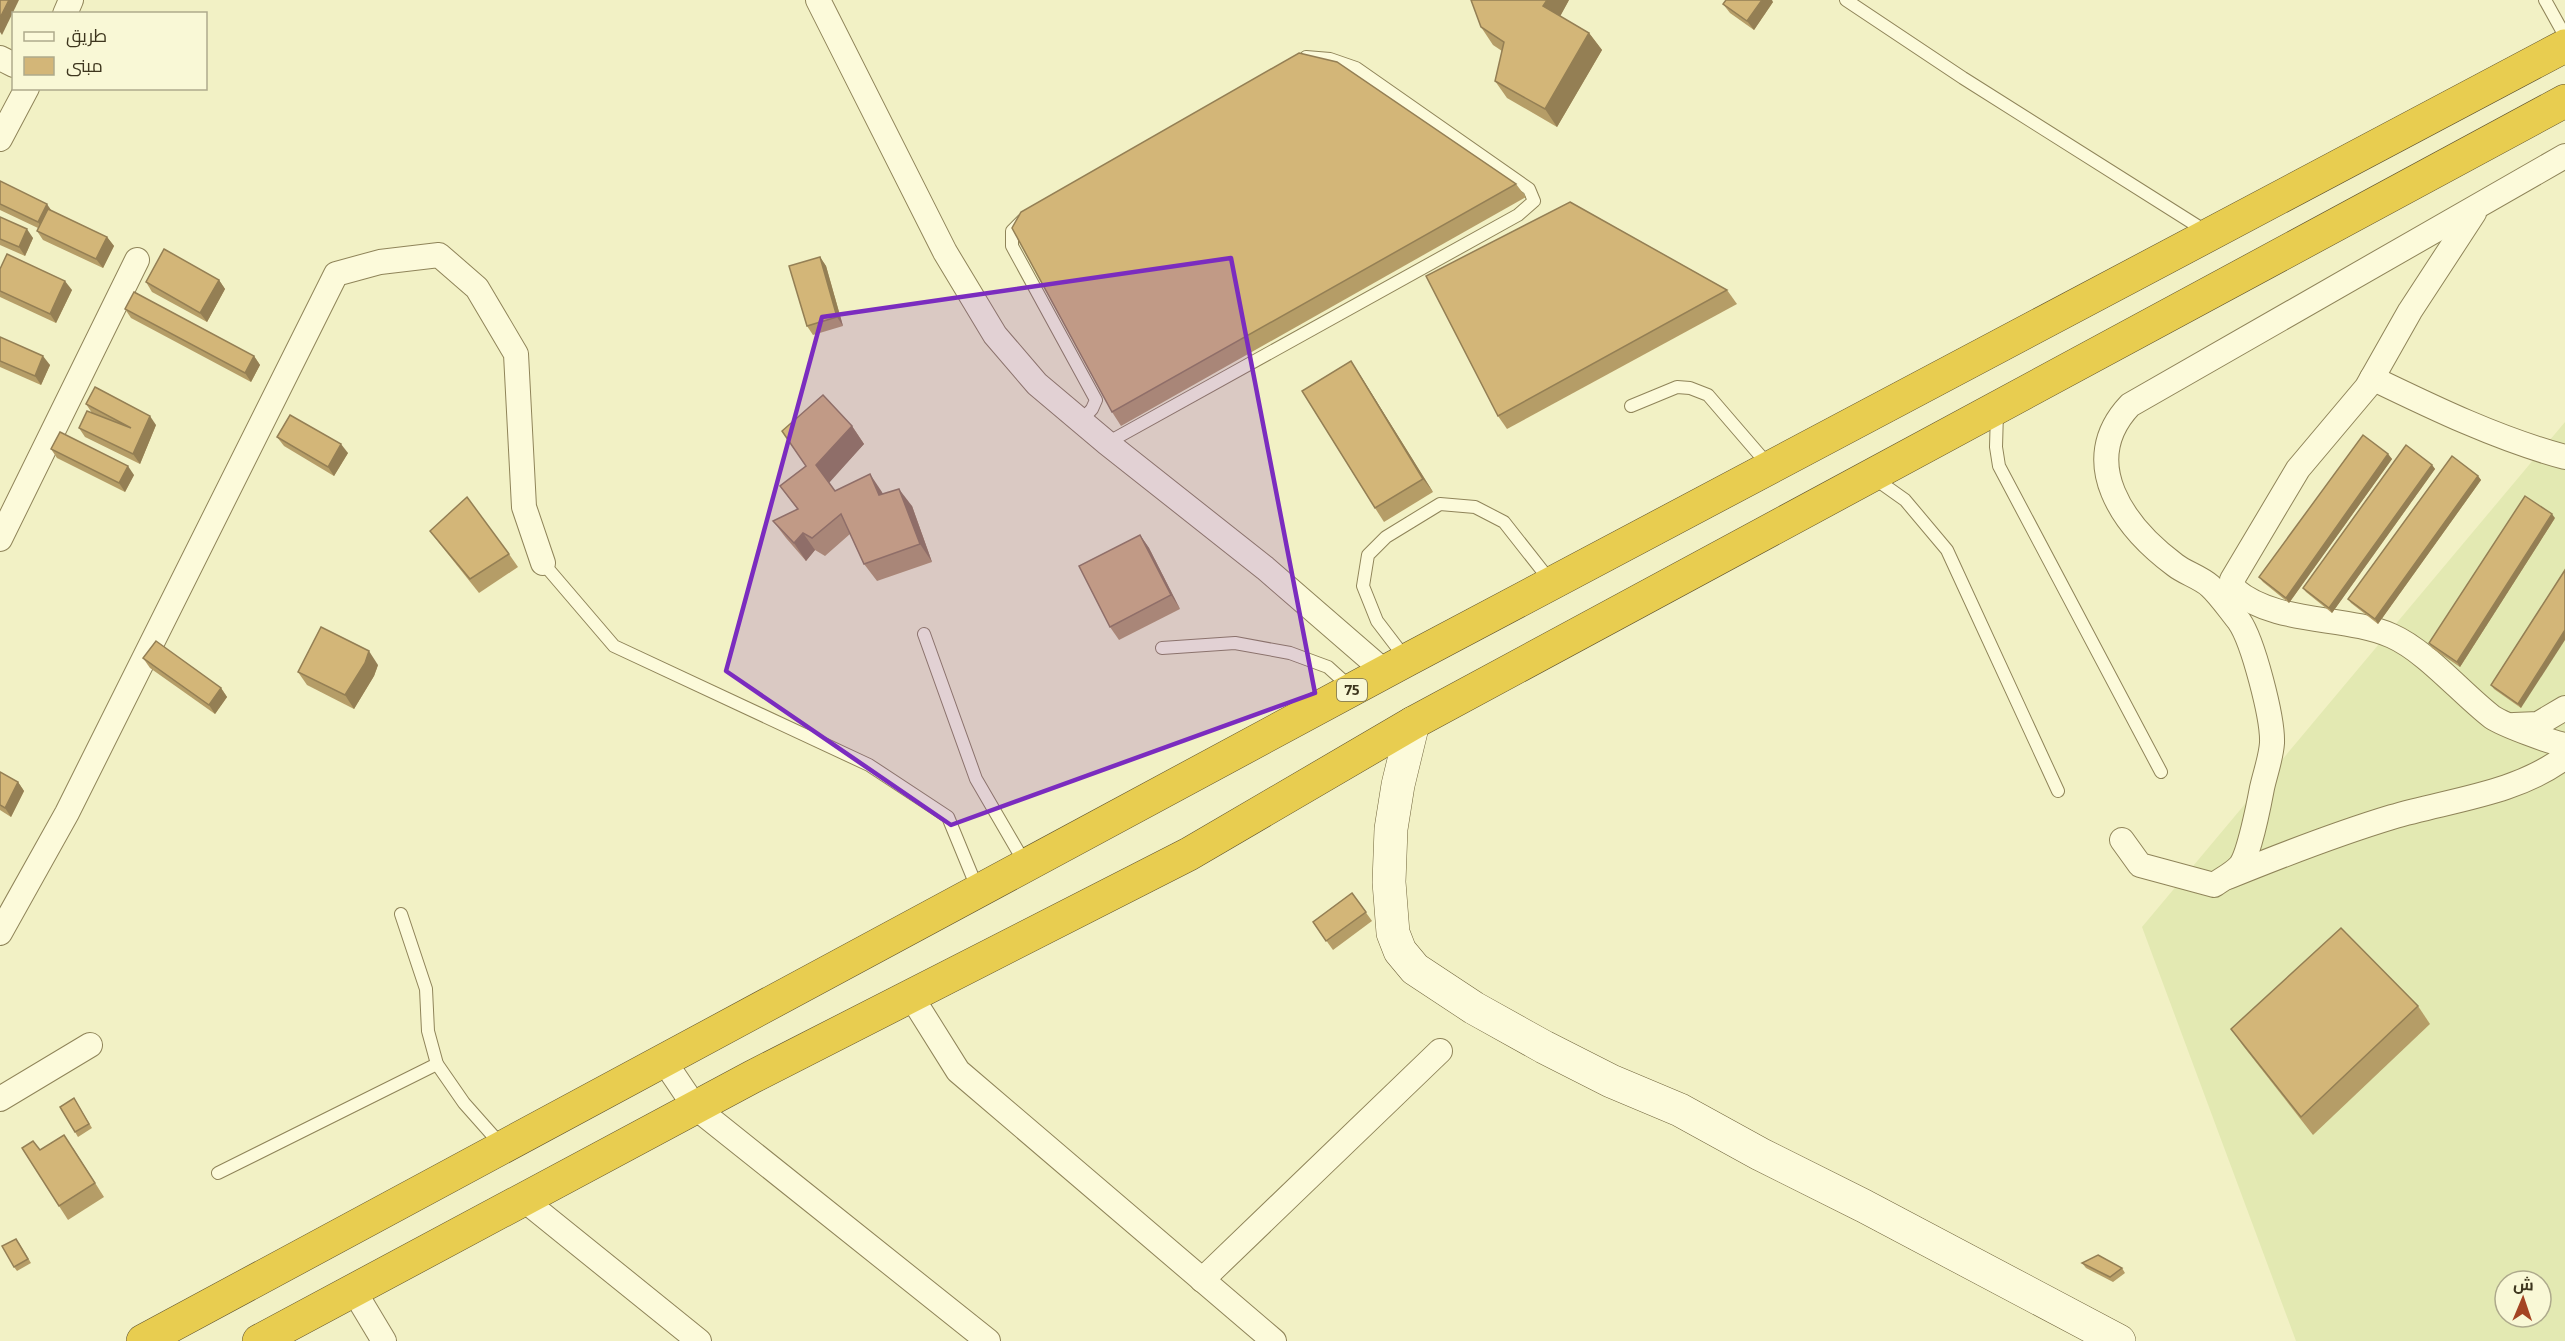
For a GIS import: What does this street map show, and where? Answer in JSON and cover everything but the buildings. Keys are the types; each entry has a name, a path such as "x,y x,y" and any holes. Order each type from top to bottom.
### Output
{"highway":[{"name":"75","path":"143,1341 1353,689 2565,45"},
{"path":"259,1341 695,1107 1189,854 1413,723 2565,101"}],"street":[{"path":"818,0 939,242 972,300 995,335 1037,384 1107,443 1265,568 1396,666"},
{"path":"0,139 26,90"},
{"path":"2122,840 2140,865 2214,885 2241,865 2256,820 2272,743 2267,705 2253,654 2241,623 2210,586 2175,565 2145,538 2126,516 2111,492 2107,450 2118,418 2130,405 2477,209 2565,156"},
{"path":"2477,209 2410,311 2372,378 2298,469 2232,580 2235,590 2256,604 2324,622 2363,627 2393,636 2428,662 2494,718 2565,745"},
{"path":"0,933 67,813 336,274 380,262 440,255 477,288 516,354 524,507 543,563"},
{"path":"0,539 137,260"},
{"path":"2372,378 2431,406 2523,444 2565,458"},
{"path":"2513,725 2538,724 2565,708"},
{"path":"1413,723 1391,828 1389,882 1393,933 1400,951 1415,969 1474,1008 1544,1047 1611,1081 1680,1110 2119,1341"},
{"path":"2223,879 2295,850 2389,818 2490,792 2521,781 2552,767 2565,757"},
{"path":"911,996 958,1071 1274,1341"},
{"path":"0,1099 90,1045"},
{"path":"1202,1280 1440,1051"},
{"path":"664,1061 695,1107 988,1341"},
{"path":"522,1199 699,1341"},
{"path":"354,1291 384,1341"}],"lane":[{"path":"1846,0 1963,78 2211,234"},
{"path":"2545,0 2565,36"},
{"path":"1107,443 1518,215 1534,201 1529,189 1356,68 1330,59 1306,57 1296,63"},
{"path":"1036,212 1026,217 1012,231 1012,246 1096,400 1092,409 1081,421"},
{"path":"1631,406 1677,387 1690,388 1708,395 1771,468"},
{"path":"1997,408 1996,447 1999,466 2161,772"},
{"path":"1871,476 1905,500 1947,550 2058,791"},
{"path":"1396,666 1363,586 1368,555 1386,537 1440,504 1475,507 1504,522 1552,583"},
{"path":"543,563 614,646 868,765 948,817 979,891"},
{"path":"924,634 976,779 1027,866"},
{"path":"1161,648 1234,643 1290,653 1328,667 1353,689"},
{"path":"401,914 426,988 428,1031 437,1064 464,1102 504,1148"},
{"path":"218,1173 437,1064"}],"highlighted area":[{"path":"1231,258 1315,693 951,825 726,671 822,317"}],"green space":[{"path":"2565,422 2565,1341 2296,1341 2142,927"}]}
